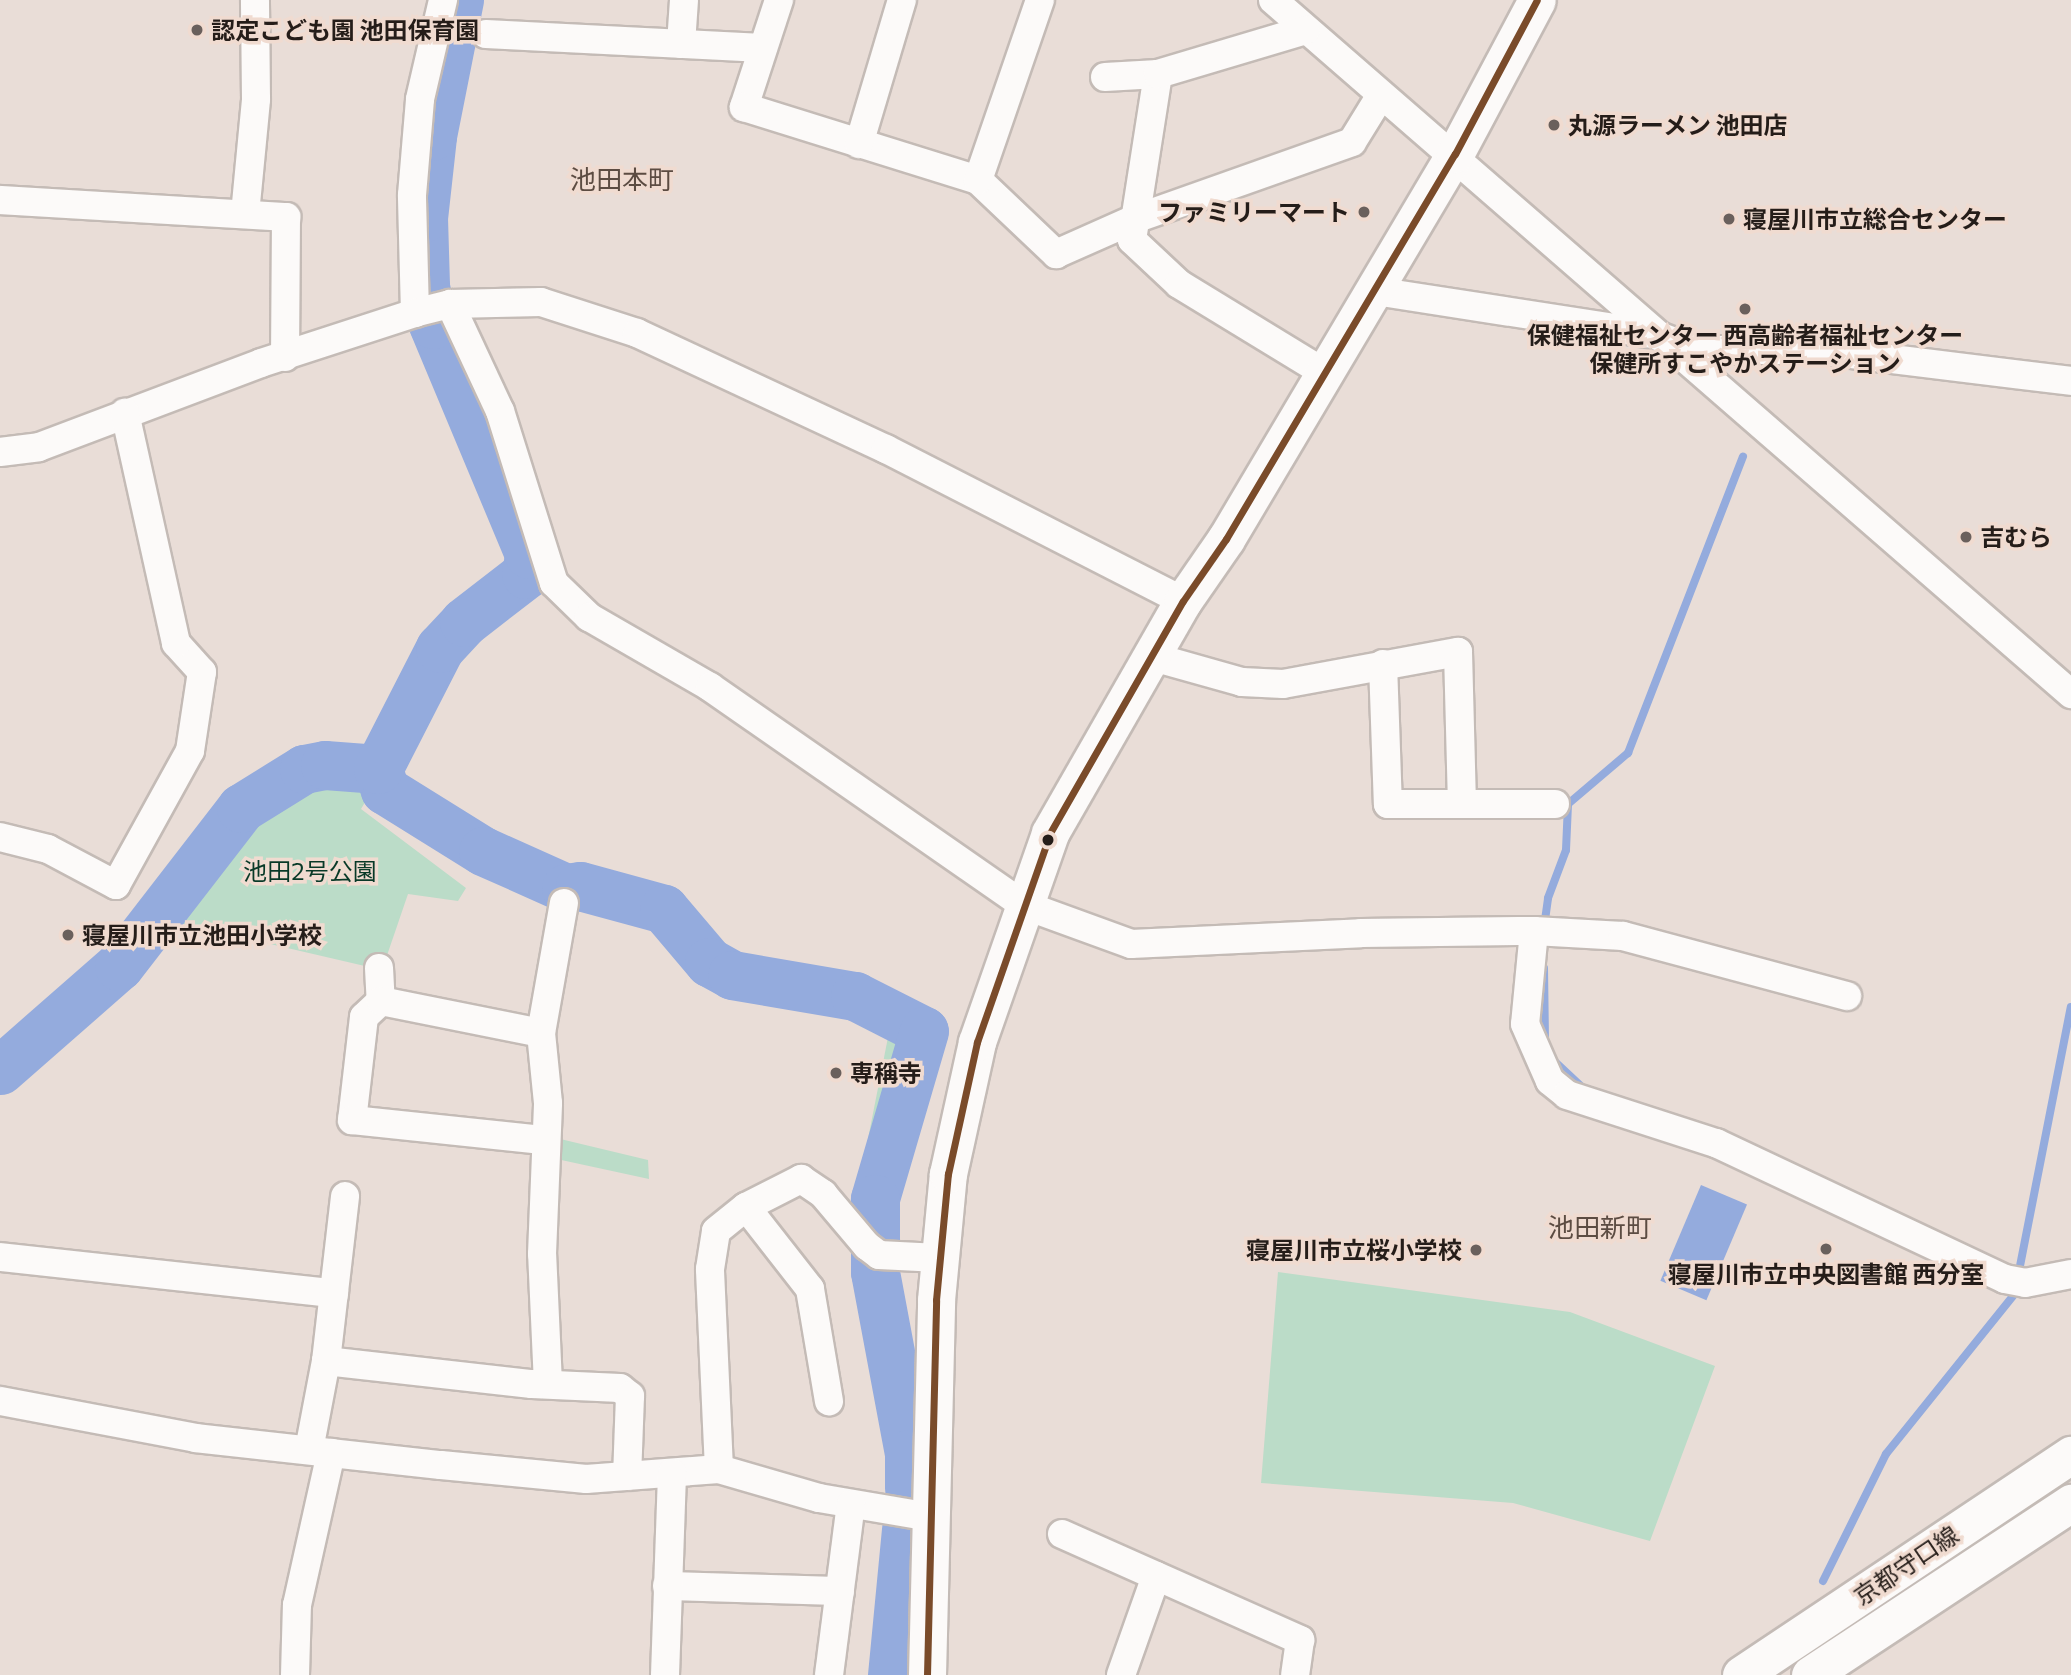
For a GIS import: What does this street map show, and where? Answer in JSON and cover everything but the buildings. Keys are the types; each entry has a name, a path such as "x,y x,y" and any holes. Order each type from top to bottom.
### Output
{"main road":[{"path":"927,1675 939,1258 948,1174 977,1042 1050,833 1183,601 1226,539 1323,372 1375,291 1455,155 1537,0"},
{"name":"京都守口線","path":"1741,1675 2071,1455"},
{"name":"京都守口線","path":"1810,1675 2071,1503"}],"street":[{"path":"245,214 256,99 255,0"},
{"path":"443,0 419,113 412,195 430,309 500,411 554,583 589,617 721,695 1024,905 1131,944 1361,933 1534,931 1623,936 1847,996"},
{"path":"681,44 684,0"},
{"path":"779,0 744,107 978,180 1056,254 1135,219 1352,142 1381,95"},
{"path":"859,144 902,0"},
{"path":"978,180 1040,0"},
{"path":"1273,0 1381,95 1455,155 1654,334 2071,694"},
{"path":"1105,77 1158,74 1307,30"},
{"path":"486,34 763,48"},
{"path":"1158,74 1132,240 1179,284 1323,372"},
{"path":"0,200 286,218 285,357"},
{"path":"1375,291 1654,334 1695,349 1819,350 2071,381"},
{"path":"0,452 39,447 125,413 430,309 541,302 636,333 886,449 1183,601"},
{"path":"0,837 48,849 117,885 190,751 202,672 176,643 125,413"},
{"path":"1153,657 1242,682 1283,684 1458,652 1462,802"},
{"path":"1383,664 1388,804 1555,804"},
{"path":"548,1384 543,1140 548,1103 541,1033 564,903"},
{"path":"1534,931 1525,1024 1550,1081 1567,1095 1716,1143 2005,1279 2025,1283 2071,1274"},
{"path":"379,968 381,1001"},
{"path":"381,1001 541,1033"},
{"path":"381,1001 364,1017 352,1121 543,1140"},
{"path":"719,1469 710,1269 716,1231 746,1206 801,1179 823,1194 873,1250 939,1258"},
{"path":"295,1675 297,1605 320,1452 326,1361 345,1196"},
{"path":"746,1206 810,1289 829,1401"},
{"path":"0,1257 334,1293"},
{"path":"326,1361 548,1384 620,1388 630,1396 627,1476"},
{"path":"0,1401 195,1438 586,1479 719,1469 851,1504 930,1517"},
{"path":"664,1675 672,1472"},
{"path":"829,1675 851,1504"},
{"path":"1062,1534 1300,1640 1295,1675"},
{"path":"1121,1675 1156,1576"},
{"path":"667,1586 840,1591"}],"green space":[{"name":"池田2号公園","path":"316,773 374,787 361,809 466,888 458,901 408,894 382,970 166,920 239,820"},
{"path":"891,1022 917,1034 883,1158 865,1154"},
{"path":"552,1137 648,1160 649,1179 552,1158"},
{"path":"1278,1272 1570,1312 1715,1366 1650,1541 1513,1503 1261,1483"}],"water":[{"path":"1701,1185 1747,1205 1706,1300 1660,1281"}],"waterway":[{"path":"0,1070 119,966 241,808 304,769 325,765 378,769 440,648 464,622 526,574 529,554 433,324 425,285 423,218 432,136 459,0"},
{"path":"1545,920 1548,898 1566,850 1568,804 1628,753 1743,457"},
{"path":"378,769 385,790 483,851 566,888 580,886 664,909 709,962 732,975 855,996 924,1031 875,1199 875,1272 909,1454 909,1488"},
{"path":"1544,968 1545,1039"},
{"path":"2019,1271 2071,1007"},
{"path":"1553,1060 1584,1089"},
{"path":"1823,1581 1886,1454 2013,1296"},
{"path":"892,1675 906,1530"}],"transit line":[{"path":"927,1675 936,1300 948,1174 977,1042 1050,833 1183,601 1226,539 1455,154 1537,0"}],"place":[{"name":"認定こども園 池田保育園","path":"197,30"},
{"name":"丸源ラーメン 池田店","path":"1554,125"},
{"name":"ファミリーマート","path":"1364,212"},
{"name":"寝屋川市立総合センター","path":"1729,219"},
{"name":"保健福祉センター 西高齢者福祉センター 保健所すこやかステーション","path":"1745,309"},
{"name":"吉むら","path":"1966,537"},
{"name":"寝屋川市立池田小学校","path":"68,935"},
{"name":"専稱寺","path":"836,1073"},
{"name":"寝屋川市立中央図書館 西分室","path":"1826,1249"},
{"name":"寝屋川市立桜小学校","path":"1476,1250"}],"district":[{"name":"池田本町","path":"622,179"},
{"name":"池田新町","path":"1600,1227"}]}
